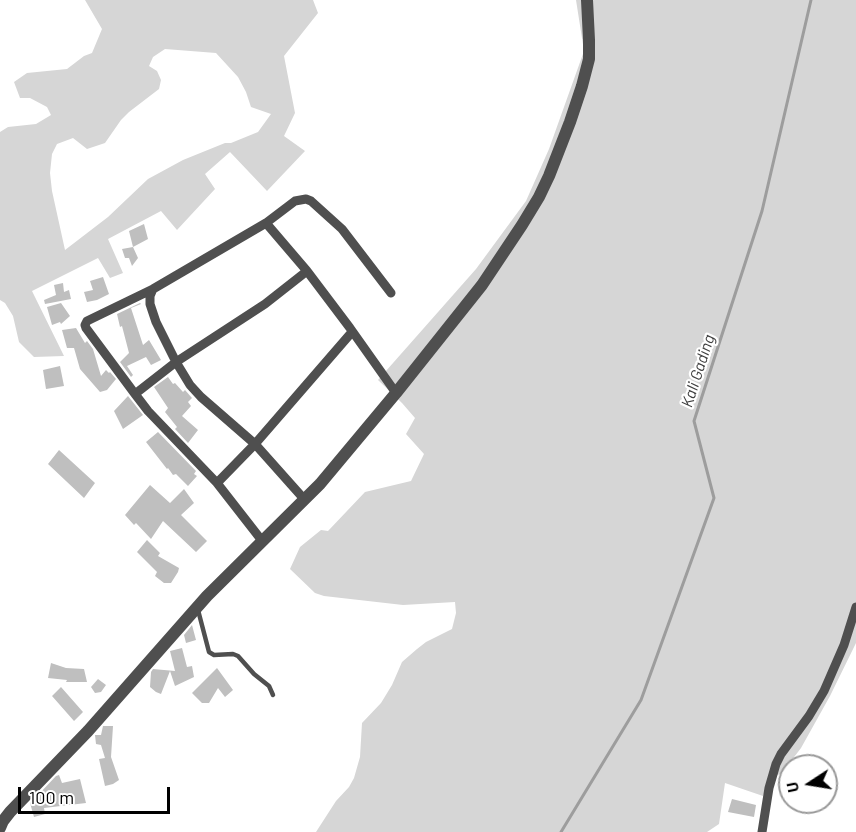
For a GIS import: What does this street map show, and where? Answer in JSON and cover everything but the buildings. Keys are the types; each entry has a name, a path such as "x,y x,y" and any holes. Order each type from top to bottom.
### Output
{"street":[{"path":"0,828 10,812 88,731 197,607 333,470 482,285 539,197 559,152 587,70 589,40 587,0"},
{"path":"263,542 217,483 148,411 86,328 87,321 153,289 266,223 301,199 311,201 342,229 391,293"},
{"path":"266,223 307,271 396,393"},
{"path":"135,394 176,362 265,304 307,271"},
{"path":"153,289 150,296 152,312 190,385 255,444 304,500"},
{"path":"217,483 255,444 352,332"},
{"path":"762,832 769,788 780,754 809,716 824,691 844,645 856,606"}],"lane":[{"path":"197,607 209,652 213,655 238,656 254,674 269,686 273,695"}],"shaded area":[{"path":"85,0 313,0 318,13 284,56 295,113 284,136 305,151 267,191 230,152 205,174 215,189 177,230 161,211 108,239 123,273 110,278 98,258 32,291 64,356 34,357 19,342 13,316 5,303 0,300 0,132 8,127 36,124 51,115 47,107 30,98 20,98 14,82 27,73 67,69 92,53 102,29","holes":["165,49 216,53 238,77 251,107 271,114 258,132 183,160 148,179 108,217 65,250 50,173 52,154 57,144 73,138 87,149 105,143 121,120 159,89 161,80 157,71 149,66 153,57"]},
{"path":"576,0 856,0 856,643 830,696 796,754 778,754 778,775 769,779 763,796 725,783 719,824 707,832 316,832 354,778 360,757 362,723 381,703 402,662 426,642 452,629 456,613 455,602 403,605 324,596 315,593 290,569 300,547 321,530 328,531 365,492 411,481 424,454 406,434 415,418 378,380 476,269 526,201 549,149 584,51"}],"waterway":[{"name":"Kali Gading","path":"561,832 641,700 714,498 694,421 762,211 811,0"}]}
